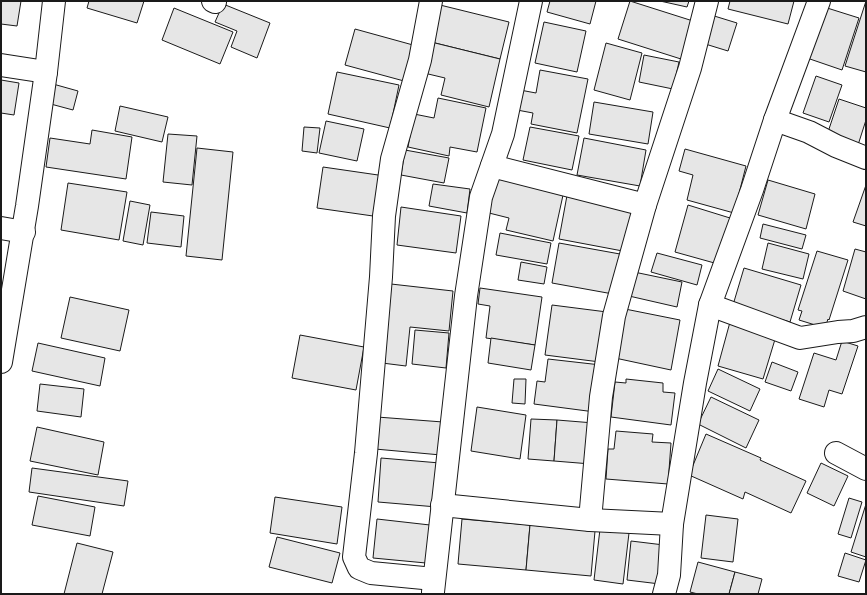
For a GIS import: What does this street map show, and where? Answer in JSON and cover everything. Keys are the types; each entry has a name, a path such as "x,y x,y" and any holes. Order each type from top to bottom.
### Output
{"street":[{"path":"1,362 24,232 46,72 54,1"},
{"path":"431,1 420,60 392,159 384,216 381,277 366,453 354,557 359,568 371,573 434,586 466,296 481,197 503,134 531,1"},
{"path":"590,520 601,397 614,316 645,205 690,68 707,1"},
{"path":"664,594 669,575 672,524 695,384 710,305 752,190 775,120 819,1"},
{"path":"1,65 46,72"},
{"path":"775,120 809,132 836,146 866,158"},
{"path":"492,166 645,205"},
{"path":"1,228 24,232"},
{"path":"710,305 800,338 853,331 866,327"},
{"path":"836,453 866,469"},
{"path":"442,505 590,520 672,524"}],"building":[{"path":"1,1 21,1 17,26 1,24"},
{"path":"89,1 144,1 137,23 87,8"},
{"path":"550,1 596,1 590,24 547,12"},
{"path":"630,1 693,21 681,59 618,39"},
{"path":"660,1 689,1 687,7"},
{"path":"730,1 794,1 788,24 728,9"},
{"path":"866,1 866,72 845,66"},
{"path":"223,4 270,23 257,58 231,47 237,31 215,22"},
{"path":"440,5 509,22 500,59 431,42"},
{"path":"824,7 859,18 842,70 807,58"},
{"path":"174,8 233,32 220,64 162,40"},
{"path":"711,15 737,23 728,51 702,43"},
{"path":"544,22 586,31 577,72 535,63"},
{"path":"355,29 413,45 404,81 345,65"},
{"path":"431,42 500,59 489,107 441,95 445,78 424,73"},
{"path":"606,43 642,53 630,100 594,90"},
{"path":"644,55 679,62 673,89 639,82"},
{"path":"540,70 588,79 577,133 531,124 533,113 517,110 520,90 536,93"},
{"path":"337,72 399,85 390,128 328,114"},
{"path":"816,76 842,85 829,122 803,113"},
{"path":"1,80 19,83 14,115 1,113"},
{"path":"53,84 78,91 73,110 47,103"},
{"path":"438,98 486,108 477,152 450,147 449,156 408,147 414,114 434,118"},
{"path":"839,99 866,108 866,120 858,145 827,135"},
{"path":"594,102 653,112 648,144 589,134"},
{"path":"120,106 168,117 162,142 115,131"},
{"path":"326,121 364,129 357,161 319,153"},
{"path":"304,127 320,128 317,153 302,151"},
{"path":"530,127 579,136 572,170 523,160"},
{"path":"92,130 132,137 126,179 46,167 50,138 90,144"},
{"path":"168,134 197,136 192,185 163,182"},
{"path":"584,138 646,150 640,186 577,175"},
{"path":"197,148 233,152 222,260 186,256"},
{"path":"685,149 746,166 734,213 687,200 693,175 679,171"},
{"path":"405,150 449,158 444,183 401,175"},
{"path":"323,167 385,176 380,217 317,208"},
{"path":"498,169 565,186 553,241 506,230 509,218 489,213"},
{"path":"768,180 815,194 806,229 758,215"},
{"path":"68,183 127,192 119,240 61,230"},
{"path":"433,184 470,189 467,213 429,206"},
{"path":"866,185 866,226 853,222"},
{"path":"568,190 636,203 628,252 559,239"},
{"path":"130,201 150,205 143,245 123,241"},
{"path":"688,205 730,218 718,264 675,252"},
{"path":"401,207 461,216 456,253 397,245"},
{"path":"151,212 184,216 181,247 147,243"},
{"path":"763,224 806,235 802,249 760,238"},
{"path":"500,233 551,243 547,264 496,255"},
{"path":"559,243 620,254 613,294 552,283"},
{"path":"768,243 809,254 803,279 762,269"},
{"path":"855,249 866,252 866,299 843,291"},
{"path":"817,251 848,260 829,320 828,319 825,328 799,320 802,311 798,310"},
{"path":"657,253 702,265 697,285 651,272"},
{"path":"521,262 547,267 544,284 518,280"},
{"path":"744,268 801,285 790,322 733,305"},
{"path":"634,272 682,282 677,307 629,296"},
{"path":"391,284 453,291 449,331 410,327 406,366 382,363"},
{"path":"480,288 542,297 535,345 486,338 490,306 478,304"},
{"path":"70,297 129,310 120,351 61,338"},
{"path":"552,305 607,312 600,362 545,355"},
{"path":"625,309 680,320 671,370 615,358"},
{"path":"730,322 776,336 763,379 718,366"},
{"path":"415,330 449,333 446,368 412,364"},
{"path":"300,335 364,347 356,390 292,378"},
{"path":"491,338 535,345 531,370 488,363"},
{"path":"842,341 858,346 842,394 829,390 824,407 799,399 814,353 836,360"},
{"path":"38,343 105,358 100,386 32,371"},
{"path":"548,359 601,365 595,412 534,404 537,381 545,382"},
{"path":"772,362 798,372 791,391 765,382"},
{"path":"718,369 760,389 750,411 708,391"},
{"path":"514,379 526,379 525,404 512,403"},
{"path":"626,379 663,383 663,392 675,393 671,425 611,417 615,382 626,383"},
{"path":"40,384 84,389 81,417 37,411"},
{"path":"711,397 759,420 746,448 698,424"},
{"path":"477,407 526,415 520,459 471,451"},
{"path":"377,417 443,422 441,455 375,449"},
{"path":"531,419 557,420 554,461 528,459"},
{"path":"557,420 594,423 591,464 554,461"},
{"path":"37,427 104,442 98,475 30,461"},
{"path":"616,431 653,434 652,442 671,443 668,484 606,479 608,449 614,449"},
{"path":"706,434 761,458 760,460 806,481 791,513 745,492 743,499 689,475"},
{"path":"381,458 440,463 437,507 378,502"},
{"path":"821,463 848,476 834,506 807,493"},
{"path":"32,468 128,481 124,506 29,492"},
{"path":"38,496 95,507 90,536 32,525"},
{"path":"275,497 342,507 337,544 270,533"},
{"path":"849,498 862,502 851,538 838,534"},
{"path":"866,504 866,557 851,552"},
{"path":"706,515 738,519 733,562 701,558"},
{"path":"377,519 430,525 426,563 373,558"},
{"path":"462,519 530,525 526,570 458,564"},
{"path":"530,525 595,531 591,576 526,570"},
{"path":"600,529 629,533 623,584 594,580"},
{"path":"277,537 340,553 332,583 269,567"},
{"path":"631,541 664,545 660,584 627,580"},
{"path":"77,543 113,552 102,594 64,594"},
{"path":"845,553 866,560 859,582 838,576"},
{"path":"698,562 735,572 729,594 698,594 690,592"},
{"path":"735,572 762,579 758,594 729,594"}]}
